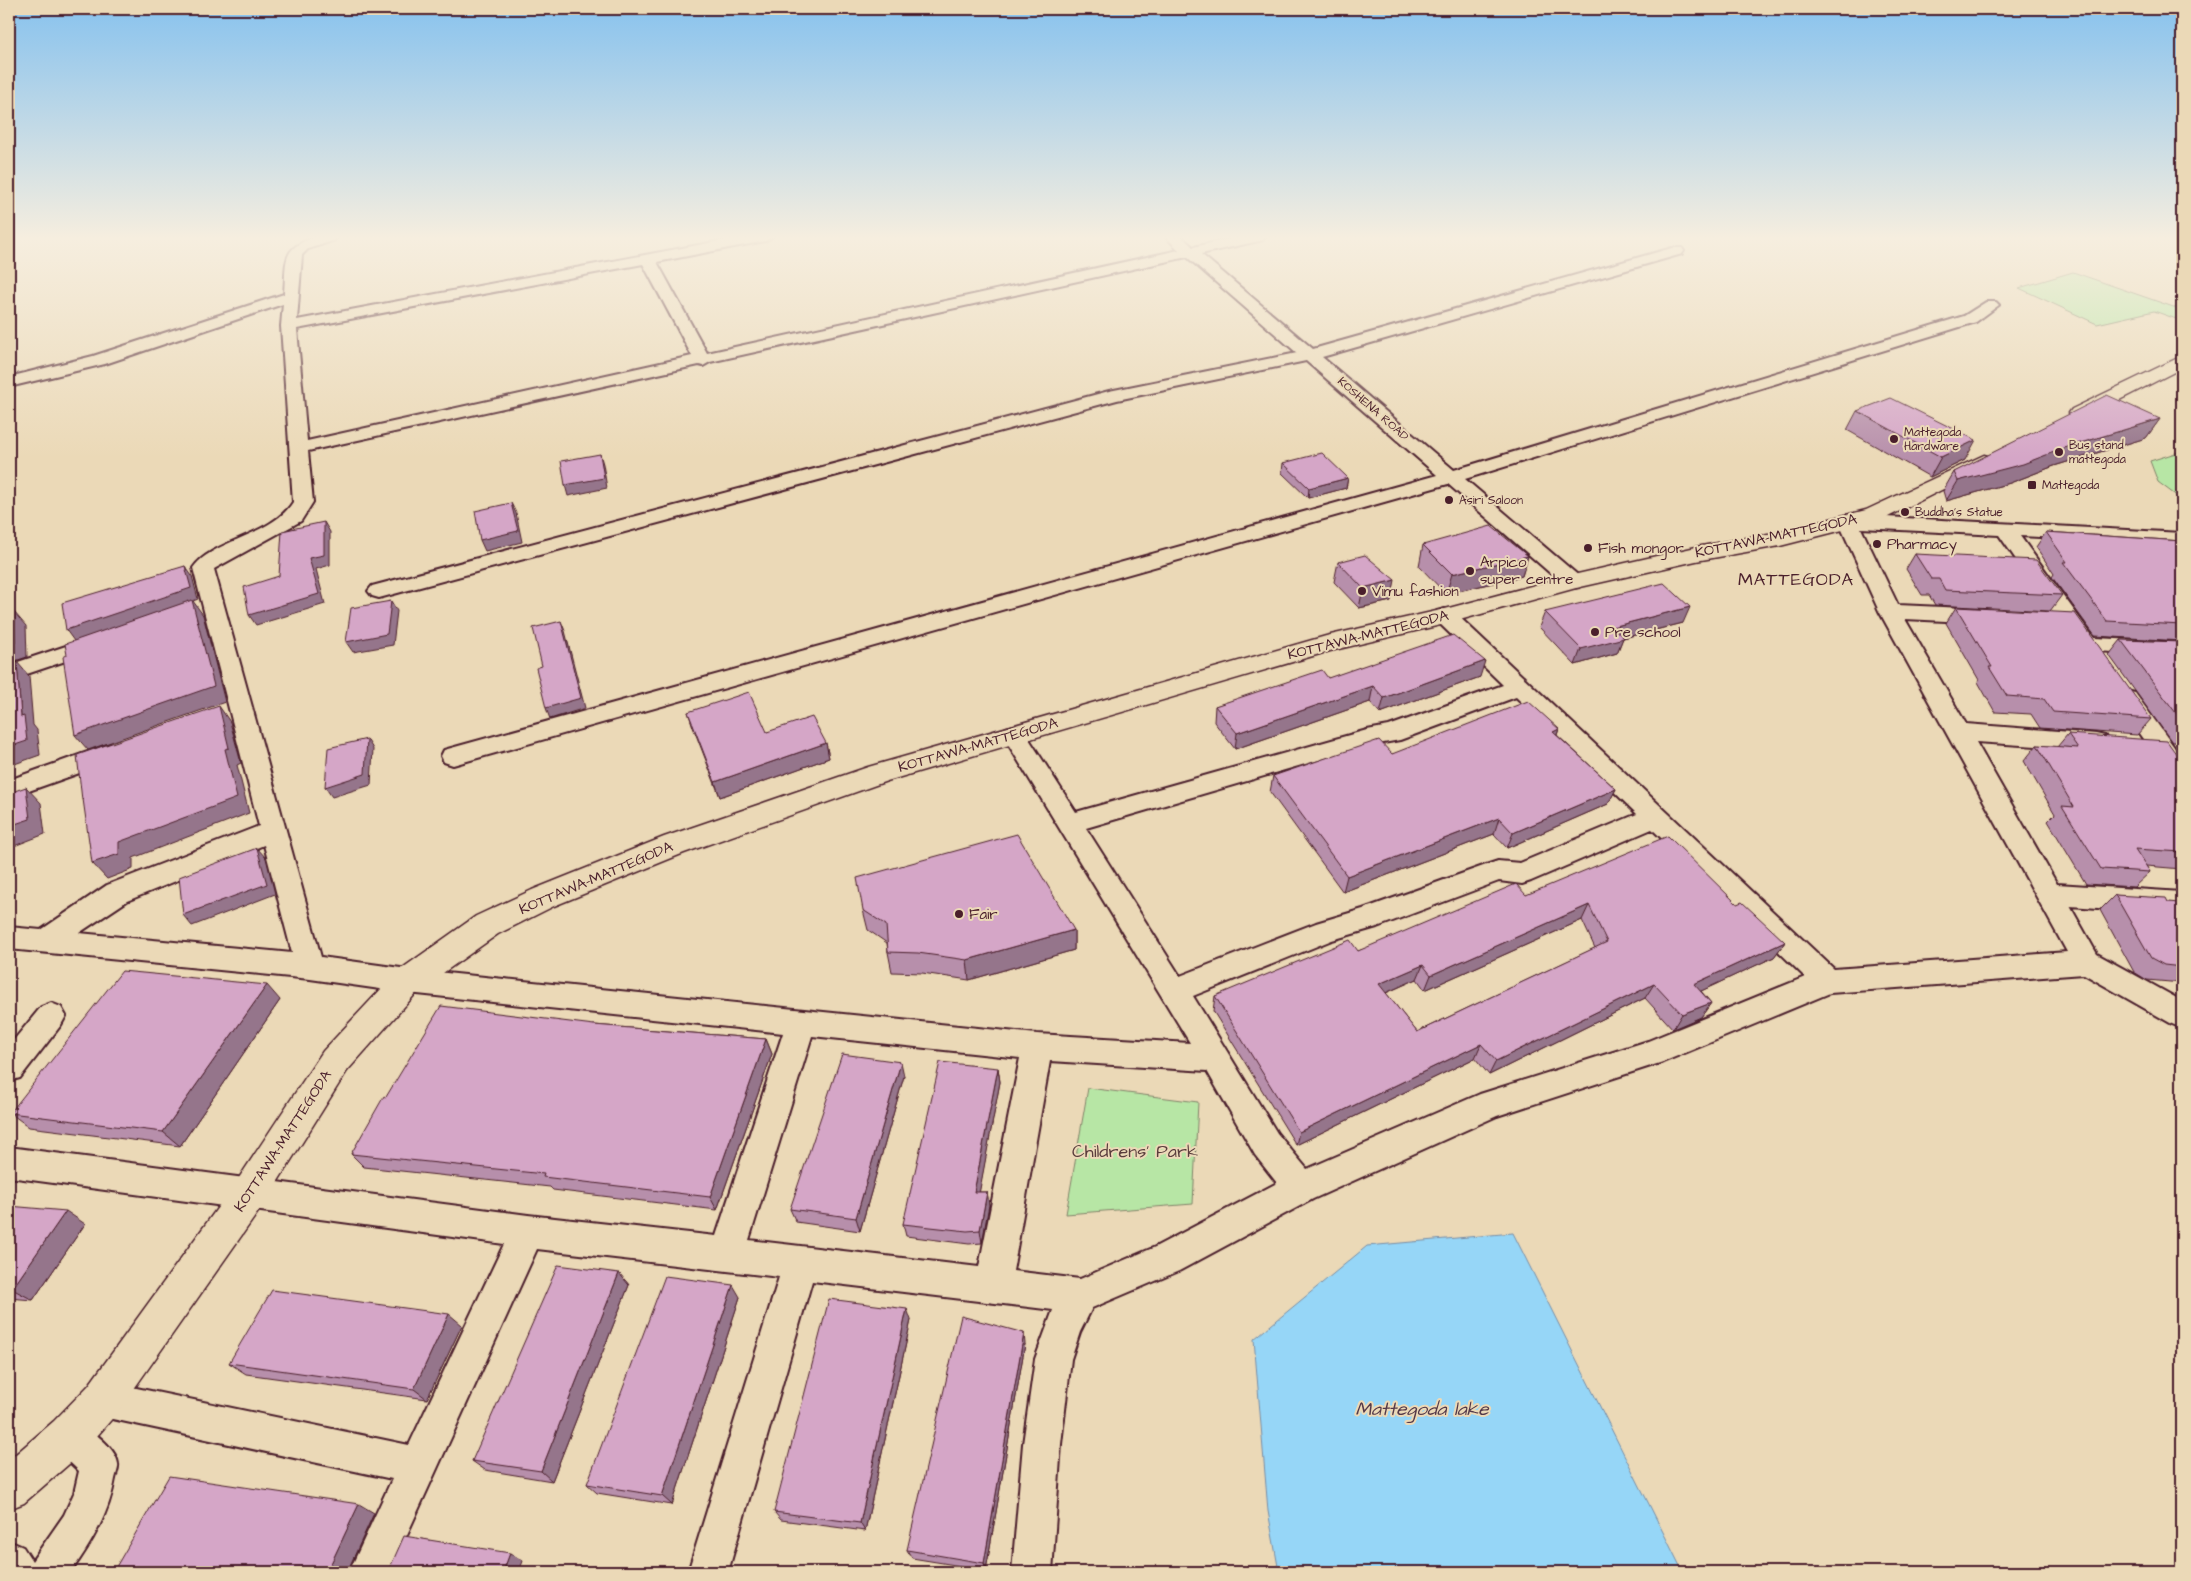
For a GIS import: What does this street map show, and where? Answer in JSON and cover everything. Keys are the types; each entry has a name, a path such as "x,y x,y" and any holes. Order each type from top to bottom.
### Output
{"main road":[{"path":"2058,424 2182,361"},
{"name":"KOTTAWA-MATTEGODA","path":"9,1488 69,1436 103,1398 250,1193 336,1060 408,981 487,925 560,891 674,845 869,777 1326,644 1445,616 1573,582 1696,554 1780,539 1874,515 2004,451"}],"street":[{"path":"9,382 99,360 247,311"},
{"path":"291,311 289,326 303,502 294,517 248,544 212,560 203,568 204,606 231,710 273,830 310,967"},
{"path":"289,326 371,311"},
{"path":"676,311 703,360"},
{"path":"299,448 925,311"},
{"name":"KOSHENA ROAD","path":"1260,311 1573,582"},
{"path":"379,590 1115,396 1310,354 1464,311"},
{"path":"453,756 1451,477 1970,319 1982,311"},
{"path":"2182,539 1848,521 1890,611 2088,962 2182,1016"},
{"path":"2005,530 2182,774"},
{"path":"1890,611 2004,617"},
{"path":"1445,616 1657,816 1828,982"},
{"path":"2042,620 2070,621"},
{"path":"9,672 120,634"},
{"path":"2087,645 2182,649"},
{"path":"1069,823 1367,738 1392,734 1520,686"},
{"path":"1958,732 2161,747"},
{"path":"1014,734 1216,1058 1266,1144 1300,1188"},
{"path":"9,789 129,746"},
{"path":"1174,991 1326,931 1367,919 1498,871 1522,874 1657,816"},
{"path":"46,941 117,893 273,830"},
{"path":"2049,894 2182,903"},
{"path":"9,938 310,967 408,981 1037,1047 1216,1058"},
{"path":"9,1162 528,1231 1080,1296 1166,1259 1300,1188 1492,1104 1652,1052 1828,982 2088,962"},
{"path":"9,1068 51,1016"},
{"path":"727,1255 801,1023"},
{"path":"993,1286 1037,1047"},
{"path":"369,1572 528,1231"},
{"path":"708,1572 800,1264"},
{"path":"1032,1572 1042,1444 1053,1359 1064,1325 1080,1296"},
{"path":"103,1398 419,1466"},
{"path":"47,1572 78,1529 93,1495 98,1464 69,1436"},
{"path":"9,1561 16,1572"}],"green space":[{"path":"2068,311 2182,311 2182,321 2154,311 2097,324"},
{"path":"2182,451 2182,500 2158,482 2150,461"},
{"name":"Childrens' Park","path":"1088,1088 1198,1102 1193,1204 1066,1214"}],"water":[{"name":"Mattegoda lake","path":"1513,1233 1683,1572 1279,1572 1268,1511 1254,1339 1367,1246"}],"building":[{"path":"2107,395 2160,419 2067,447 2023,464 1958,481 1954,472"},
{"path":"1891,398 1976,440 1941,457 1857,411"},
{"path":"1322,453 1348,478 1309,488 1283,463"},
{"path":"600,454 604,478 565,485 561,461"},
{"path":"511,503 518,531 480,540 475,511"},
{"path":"324,522 324,555 309,558 319,594 249,615 244,587 279,576 282,531"},
{"path":"1491,526 1528,556 1452,574 1423,545"},
{"path":"2046,532 2182,541 2182,625 2107,621 2063,562 2067,562"},
{"path":"1915,554 2036,560 2062,595 1945,590 1939,579 1931,579"},
{"path":"1365,555 1395,580 1363,588 1338,562"},
{"path":"185,566 191,588 66,630 62,603"},
{"path":"1664,583 1690,607 1612,627 1624,638 1581,649 1545,612"},
{"path":"192,600 214,686 75,735 63,657 67,655 65,644"},
{"path":"391,601 387,634 346,642 351,608"},
{"path":"1956,607 2075,613 2151,719 2053,712 2044,699 2007,696"},
{"path":"14,612 15,643 9,645 9,614"},
{"path":"561,621 581,698 546,708 536,668 542,666 533,628"},
{"path":"1453,635 1485,661 1384,698 1373,686 1237,733 1215,706 1322,670 1328,678"},
{"path":"2121,640 2182,642 2182,721"},
{"path":"17,662 21,717 24,716 27,741 9,747 9,665"},
{"path":"749,692 767,732 812,717 826,743 715,782 688,712"},
{"path":"1528,701 1559,729 1553,732 1616,789 1513,833 1499,818 1347,876 1273,776 1379,740 1392,754"},
{"path":"219,706 229,748 225,749 237,798 119,842 119,854 92,863 77,755"},
{"path":"2068,734 2167,741 2182,762 2182,852 2135,849 2150,872 2101,869 2062,806 2074,807 2037,745 2078,748"},
{"path":"367,739 365,774 325,787 328,748"},
{"path":"26,787 30,819 9,826 9,793"},
{"name":"Fair","path":"1017,834 1074,930 967,960 918,953 888,952 886,925 863,910 857,878"},
{"path":"1668,836 1737,904 1742,902 1785,942 1694,984 1711,1003 1682,1014 1654,984 1496,1061 1481,1044 1299,1132 1215,996 1350,940 1358,951 1516,884 1526,895","holes":["1589,905 1607,942 1417,1032 1379,984 1423,965 1431,975"]},
{"path":"257,848 267,884 183,915 179,877"},
{"path":"2115,895 2166,898 2168,902 2179,903 2182,908 2182,967 2164,965 2151,958"},
{"path":"122,971 267,985 163,1132 10,1113"},
{"path":"441,1006 594,1025 766,1039 710,1197 543,1177 544,1174 351,1154 384,1096 386,1097"},
{"path":"842,1054 901,1062 856,1218 790,1209"},
{"path":"940,1062 998,1068 974,1192 987,1192 980,1230 967,1231 903,1224"},
{"path":"9,1206 66,1211 12,1289 9,1288"},
{"path":"558,1265 619,1273 541,1471 472,1461"},
{"path":"665,1276 733,1285 662,1496 587,1484"},
{"path":"272,1290 449,1314 414,1389 229,1363"},
{"path":"829,1299 907,1309 860,1523 774,1512"},
{"path":"961,1316 1024,1333 984,1563 907,1550"},
{"path":"169,1476 359,1504 327,1572 113,1572"},
{"path":"404,1536 510,1553 503,1572 388,1572"}],"place":[{"name":"Mattegoda Hardware","path":"1894,439"},
{"name":"Bus stand mattegoda","path":"2059,452"},
{"name":"Mattegoda","path":"2032,485"},
{"name":"Asiri Saloon","path":"1449,500"},
{"name":"Buddha's Statue","path":"1905,512"},
{"name":"Pharmacy","path":"1877,544"},
{"name":"Fish mongor","path":"1588,548"},
{"name":"Arpico super centre","path":"1470,571"},
{"name":"Vimu fashion","path":"1362,591"},
{"name":"Pre school","path":"1595,632"},
{"name":"Fair","path":"959,914"}],"district":[{"name":"MATTEGODA","path":"1796,579"}]}
